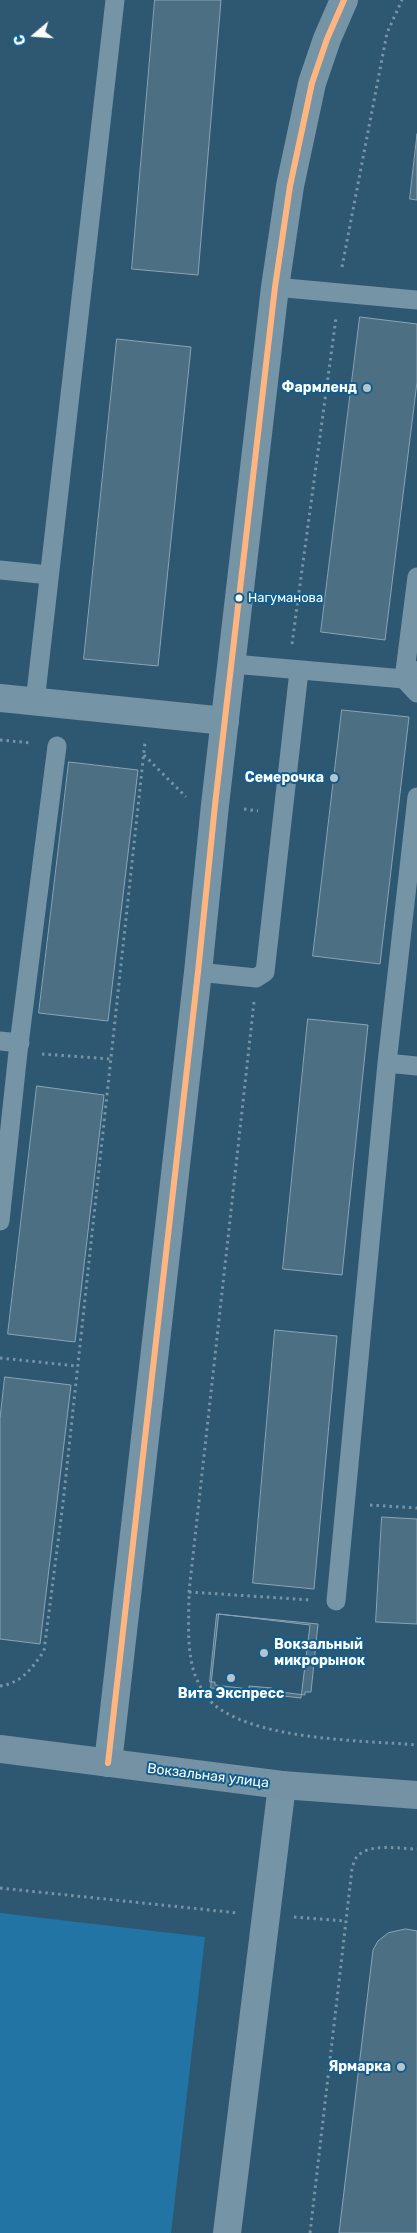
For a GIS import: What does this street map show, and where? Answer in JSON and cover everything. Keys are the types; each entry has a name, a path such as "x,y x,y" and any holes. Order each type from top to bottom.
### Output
{"main road":[{"name":"Вокзальная улица","path":"0,1749 282,1785 417,1795"}],"street":[{"path":"108,1763 275,287 290,186 312,83 327,39 344,0"},
{"path":"0,698 225,721"},
{"path":"227,2233 282,1785"}],"lane":[{"path":"35,702 115,0"},
{"path":"275,287 417,300"},
{"path":"0,570 49,574"},
{"path":"417,577 411,672 417,693"},
{"path":"233,664 294,671 411,672"},
{"path":"198,972 256,978 265,972 294,671"},
{"path":"0,1221 19,1048 57,746"},
{"path":"336,1601 387,1063 417,802"},
{"path":"0,1041 19,1048"},
{"path":"387,1063 417,1066"}],"path":[{"path":"294,671 339,294 387,33 402,0"},
{"path":"0,1686 12,1684 30,1671 44,1652 78,1366 148,714"},
{"path":"0,740 57,746"},
{"path":"144,755 190,801"},
{"path":"256,978 189,1592 189,1648 195,1675 208,1698 233,1716 265,1729 301,1735 417,1745"},
{"path":"19,1048 111,1060"},
{"path":"0,1358 78,1366"},
{"path":"310,2233 352,1869 356,1858 365,1851 376,1848 417,1849"},
{"path":"0,1888 212,1911 346,1921"}],"shaded area":[{"path":"0,1913 205,1937 171,2233 0,2233"}],"building":[{"path":"155,0 221,0 198,275 132,269"},
{"path":"417,134 417,200 410,199"},
{"path":"360,317 417,324 417,382 385,640 321,632"},
{"path":"117,339 191,347 158,666 84,659"},
{"path":"342,710 409,717 380,964 313,956"},
{"path":"69,762 138,770 108,1021 39,1013"},
{"path":"308,1019 368,1025 342,1275 283,1269"},
{"path":"37,1086 104,1095 75,1342 8,1334"},
{"path":"275,1330 337,1336 314,1589 253,1583"},
{"path":"5,1377 71,1385 40,1644 0,1639 0,1419"},
{"path":"382,1517 417,1519 417,1624 376,1622"},
{"name":"Вокзальный микрорынок","path":"217,1614 318,1624 311,1692 305,1692 305,1695 272,1691 272,1688 249,1686 249,1689 215,1685 215,1682 210,1682"},
{"name":"Вокзальный микрорынок","path":"219,1614 310,1625 301,1698 211,1688"},
{"path":"406,1929 417,1931 417,2233 339,2233 373,1950 378,1941 388,1933"}],"transit line":[{"path":"108,1763 275,287 290,186 312,83 327,39 344,0"}],"place":[{"name":"Фармленд","path":"367,388"},
{"name":"Нагуманова","path":"239,598"},
{"name":"Семерочка","path":"334,778"},
{"name":"Вокзальный микрорынок","path":"264,1653"},
{"name":"Вита Экспресс","path":"231,1678"},
{"name":"Ярмарка","path":"401,2067"}]}
